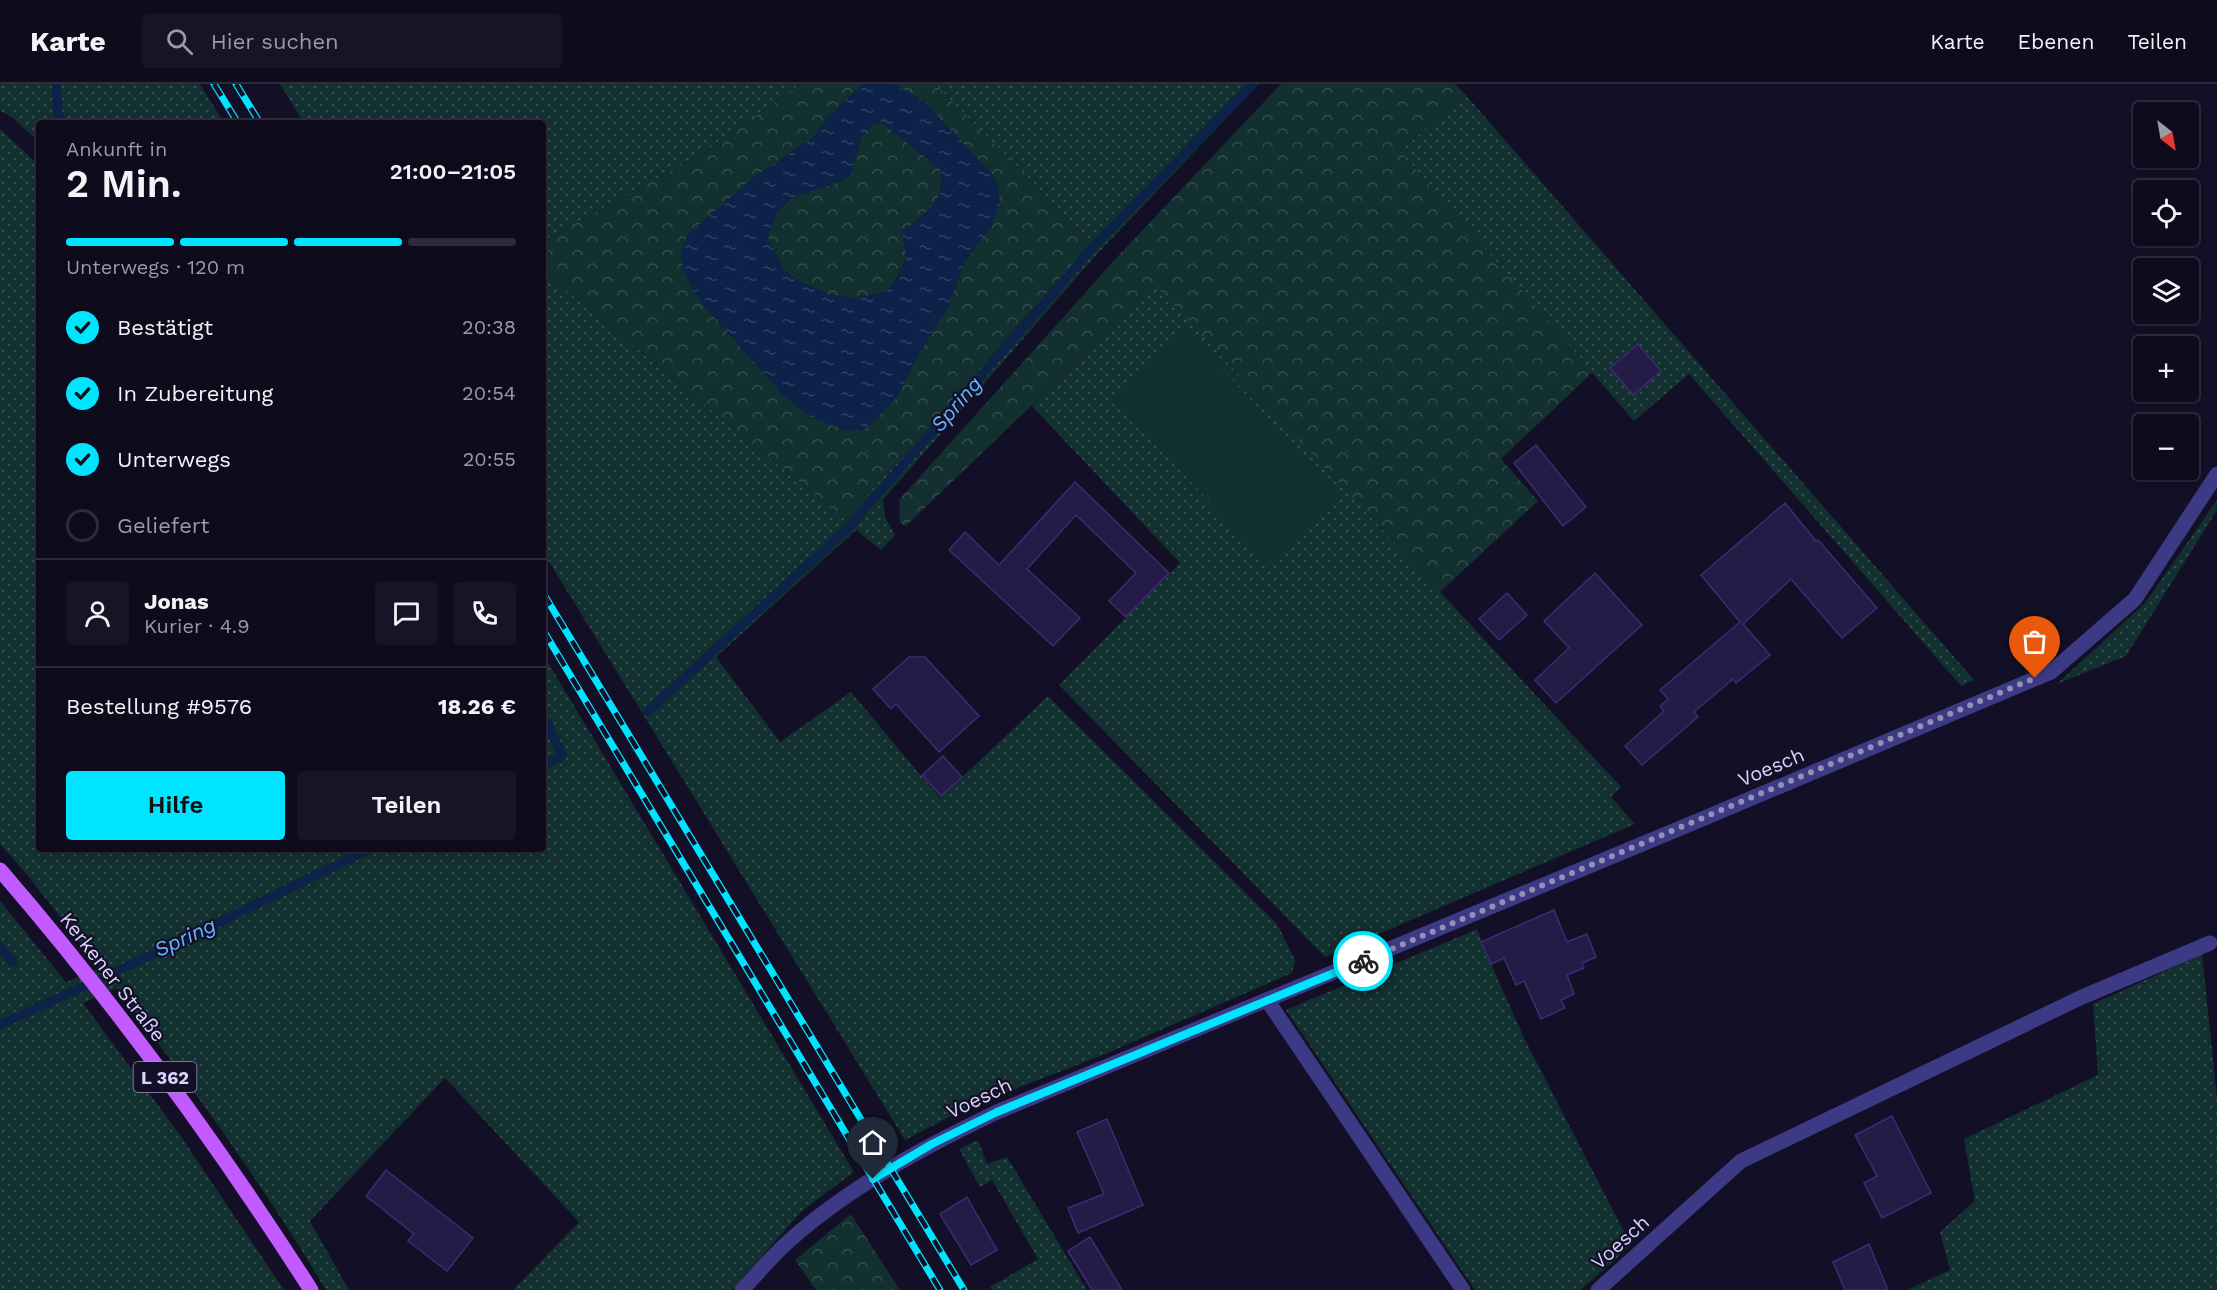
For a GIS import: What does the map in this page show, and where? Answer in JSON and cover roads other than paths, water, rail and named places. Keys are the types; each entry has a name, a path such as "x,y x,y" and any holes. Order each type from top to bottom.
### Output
{"main road":[{"name":"Kerkener Straße","path":"0,870 107,1001 221,1155 311,1290"}],"street":[{"name":"Voesch","path":"742,1290 790,1240 812,1221 873,1179 932,1144 997,1112 2051,672 2135,599 2217,474"},
{"name":"Voesch","path":"1598,1290 1741,1161 2082,997 2210,943"},
{"path":"1267,1000 1463,1290"}],"water":[{"path":"863,84 893,84 924,101 991,173 998,186 1000,203 993,222 964,264 948,306 915,360 897,397 871,425 863,430 847,431 813,418 784,396 700,301 684,273 680,255 688,234 753,178 812,138 832,113","holes":["873,123 884,124 940,169 943,181 940,194 926,213 902,232 906,255 892,286 885,292 856,298 829,295 795,279 783,269 767,236 776,216 787,203 804,193 833,184 851,175 862,136"]}],"waterway":[{"path":"56,84 58,113 61,120"},
{"name":"Spring","path":"647,712 848,528 1096,244 1253,84"},
{"path":"546,721 562,756 546,764"},
{"name":"Spring","path":"0,1025 122,969 364,852"},
{"path":"0,947 13,962"}],"railway":[{"path":"214,84 236,120"},
{"path":"236,84 258,120"},
{"path":"546,598 964,1290"},
{"path":"546,635 940,1290"}]}
